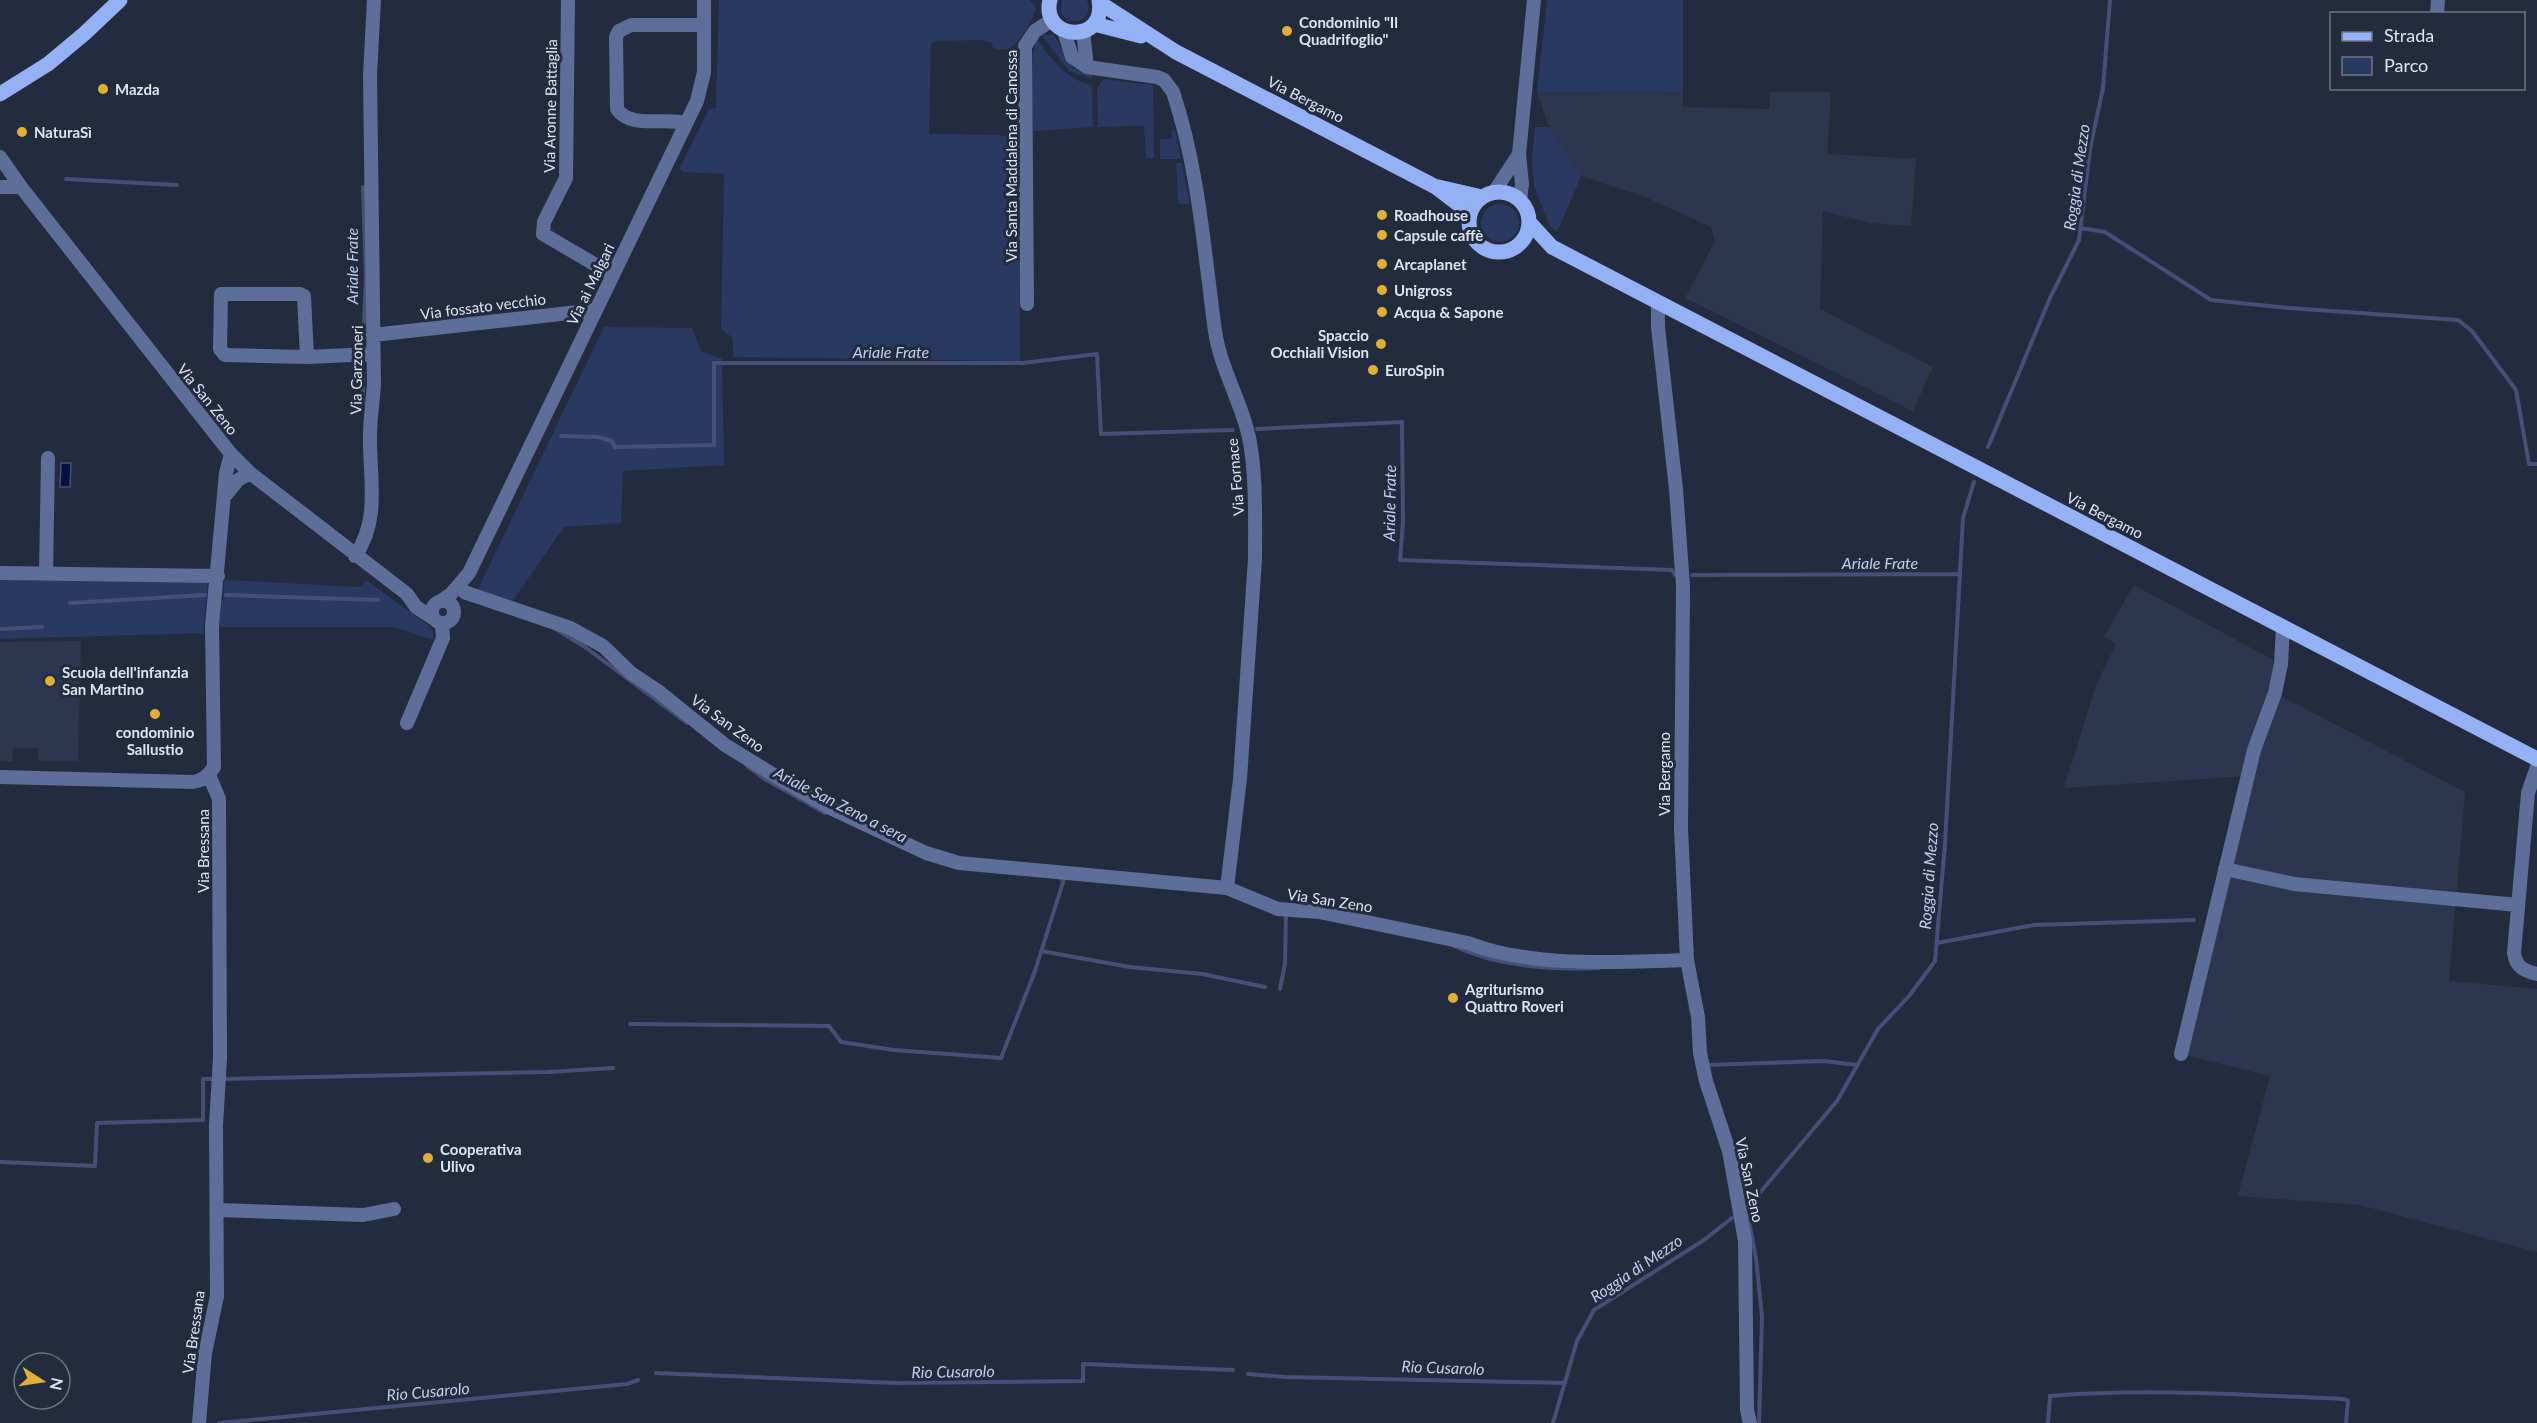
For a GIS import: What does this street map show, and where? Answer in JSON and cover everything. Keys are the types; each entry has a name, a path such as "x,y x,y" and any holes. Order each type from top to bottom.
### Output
{"main road":[{"path":"0,94 48,64 120,0"},
{"path":"1048,1 1052,20 1064,31"},
{"name":"Via Bergamo","path":"1089,28 1098,18 1100,1 1161,43 1434,186 1470,213 1471,233 1476,242 1484,248 1501,253 1518,246 1552,247"},
{"name":"Via Bergamo","path":"1064,31 1089,28 1122,30 1161,43"},
{"name":"Via Bergamo","path":"1434,186 1488,194 1508,193 1526,206 1530,222 1552,247 2537,759"},
{"path":"1470,213 1488,194"},
{"path":"1518,246 1524,240 1530,222"}],"street":[{"name":"Via Garzoneri","path":"355,556 368,532 371,520 370,432 374,384 370,75 374,0"},
{"name":"Via Aronne Battaglia","path":"568,0 566,178 544,222 543,234 613,275"},
{"name":"Via ai Malgari","path":"469,573 697,101 703,81 704,0"},
{"path":"1520,200 1522,184 1519,154 1534,0"},
{"name":"Via Santa Maddalena di Canossa","path":"1027,304 1025,46 1035,31 1052,20"},
{"path":"686,123 671,120 629,120 622,117 617,110 616,37 619,31 631,25 704,25"},
{"path":"1087,67 1089,28"},
{"path":"1064,31 1072,57 1087,67"},
{"name":"Via Fornace","path":"1087,67 1156,77 1164,80 1173,92 1198,194 1215,333 1228,380 1246,426 1250,445 1255,559 1240,779 1227,888"},
{"path":"1488,194 1519,154"},
{"name":"Via San Zeno","path":"0,157 21,187 231,454 250,473 407,594"},
{"path":"0,187 21,187"},
{"path":"308,357 304,296 300,294 220,294 220,348 225,355 308,357 373,354"},
{"name":"Via Bergamo","path":"1658,302 1658,327 1676,489 1683,586 1681,816 1687,960"},
{"name":"Via fossato vecchio","path":"373,335 596,310"},
{"name":"Via Bressana","path":"199,1423 205,1353 217,1296 216,1125 220,1058 219,799 209,775 214,767 212,626 224,496 231,454"},
{"path":"46,573 48,458"},
{"path":"224,496 238,480 250,473"},
{"path":"0,573 218,576"},
{"path":"407,594 416,607 437,621 452,620 454,609 464,592 469,573"},
{"path":"407,723 443,638 432,607 452,594 469,573"},
{"name":"Via San Zeno","path":"464,592 570,628 603,646 631,673 658,691 725,746 830,808 926,853 959,863 1227,888 1278,909 1319,912 1468,943 1491,952 1534,958 1620,962 1687,960 1697,1008 1700,1053 1706,1081 1730,1151 1745,1241 1747,1410 1750,1423"},
{"path":"407,594 422,595 449,603 454,609"},
{"path":"2181,1054 2254,750 2274,693 2280,664 2283,627"},
{"path":"2537,767 2528,793 2515,960 2526,972 2537,974"},
{"path":"0,777 193,782 209,775"},
{"path":"2225,869 2294,884 2518,905"},
{"path":"217,1209 363,1215 394,1209"}],"shaded area":[{"path":"1683,91 1683,107 1769,109 1770,92 1831,92 1827,154 1916,159 1911,226 1871,223 1823,211 1820,309 1933,367 1913,411 1685,298 1715,241 1711,227 1645,197 1581,176 1549,127 1537,92"},
{"path":"61,463 71,463 70,487 60,487"},
{"path":"2134,585 2281,664 2275,693 2465,792 2449,981 2537,989 2537,1252 2360,1205 2238,1196 2270,1076 2181,1054 2247,776 2064,788 2096,685 2116,644 2104,636"},
{"path":"81,641 78,761 38,761 38,748 13,748 12,761 0,761 0,642"}],"green space":[{"path":"719,0 1030,0 1036,9 1020,38 1008,49 993,48 992,43 982,40 934,41 931,44 929,134 999,135 1010,137 1018,146 1020,361 733,357 733,338 721,329 724,174 684,172 679,169 709,109 716,108"},
{"path":"1062,0 1087,0 1086,15 1079,21 1068,21 1061,13"},
{"path":"1547,0 1683,0 1683,91 1537,92"},
{"path":"1041,34 1054,35 1073,68 1093,75 1091,78 1069,71"},
{"path":"1037,39 1054,62 1067,74 1092,85 1093,127 1033,131 1032,70"},
{"path":"1104,79 1153,85 1154,158 1146,158 1144,126 1098,127 1097,88"},
{"path":"1535,127 1549,127 1581,176 1557,232 1550,226 1534,187 1532,159"},
{"path":"1172,130 1175,130 1181,159 1160,159 1160,139 1172,139"},
{"path":"1176,163 1182,163 1190,204 1178,204"},
{"path":"1500,204 1513,210 1519,223 1513,236 1500,242 1487,236 1481,223 1487,210"},
{"path":"604,327 692,328 701,351 722,359 724,465 623,471 621,523 564,527 511,603 478,589"},
{"path":"0,580 208,582 203,633 0,639"},
{"path":"225,580 361,587 366,580 428,625 433,632 433,640 394,627 219,627"}],"waterway":[{"name":"Roggia di Mezzo","path":"1988,447 2050,298 2079,240 2090,149 2103,88 2110,0"},
{"path":"66,179 177,185"},
{"name":"Ariale Frate","path":"363,187 366,276 363,345"},
{"path":"2081,228 2105,232 2211,300 2458,320 2472,331 2516,390 2529,464 2537,464"},
{"name":"Ariale Frate","path":"561,436 598,437 612,441 615,447 714,445 714,363 1023,363 1097,354 1101,434 1233,430"},
{"name":"Ariale Frate","path":"363,364 363,403"},
{"name":"Ariale Frate","path":"1257,429 1402,422 1403,522 1400,560 1672,570 1675,575"},
{"name":"Roggia di Mezzo","path":"1745,1208 1837,1101 1878,1029 1909,996 1935,961 1945,844 1963,518 1974,482"},
{"name":"Ariale Frate","path":"1692,575 1960,574"},
{"name":"Ariale San Zeno a sera","path":"70,603 205,595"},
{"name":"Ariale San Zeno a sera","path":"226,595 378,600"},
{"name":"Ariale San Zeno a sera","path":"0,629 42,627"},
{"name":"Ariale San Zeno a sera","path":"554,628 585,647 687,723"},
{"name":"Ariale San Zeno a sera","path":"747,766 763,778 825,813"},
{"path":"630,1024 829,1026 841,1042 894,1050 1001,1058 1035,971 1064,879 1061,879"},
{"path":"1280,989 1285,964 1286,914"},
{"path":"1937,943 2034,925 2194,920"},
{"path":"1454,946 1489,959 1525,966 1599,968"},
{"path":"1041,951 1130,967 1202,974 1265,987"},
{"path":"1707,1065 1824,1061 1857,1065"},
{"path":"222,1079 548,1072 613,1068"},
{"path":"0,1162 95,1166 97,1123 203,1120 203,1079 213,1079"},
{"path":"1747,1212 1756,1258 1762,1317 1759,1423"},
{"name":"Roggia di Mezzo","path":"1553,1423 1577,1341 1594,1310 1704,1240 1732,1218"},
{"name":"Rio Cusarolo","path":"656,1373 896,1383 1083,1381 1083,1364 1233,1370"},
{"name":"Rio Cusarolo","path":"1248,1374 1286,1377 1565,1383"},
{"name":"Rio Cusarolo","path":"219,1423 627,1384 638,1380"},
{"path":"2048,1423 2050,1396 2160,1392 2344,1399 2348,1401 2346,1423"}],"place":[{"name":"Condominio \"Il Quadrifoglio\"","path":"1287,31"},
{"name":"Mazda","path":"103,89"},
{"name":"NaturaSì","path":"22,132"},
{"name":"Roadhouse","path":"1382,215"},
{"name":"Capsule caffè","path":"1382,235"},
{"name":"Arcaplanet","path":"1382,264"},
{"name":"Unigross","path":"1382,290"},
{"name":"Acqua & Sapone","path":"1382,312"},
{"name":"Spaccio Occhiali Vision","path":"1381,344"},
{"name":"EuroSpin","path":"1373,370"},
{"name":"Scuola dell'infanzia San Martino","path":"50,681"},
{"name":"condominio Sallustio","path":"155,714"},
{"name":"Agriturismo Quattro Roveri","path":"1453,998"},
{"name":"Cooperativa Ulivo","path":"428,1158"}]}
